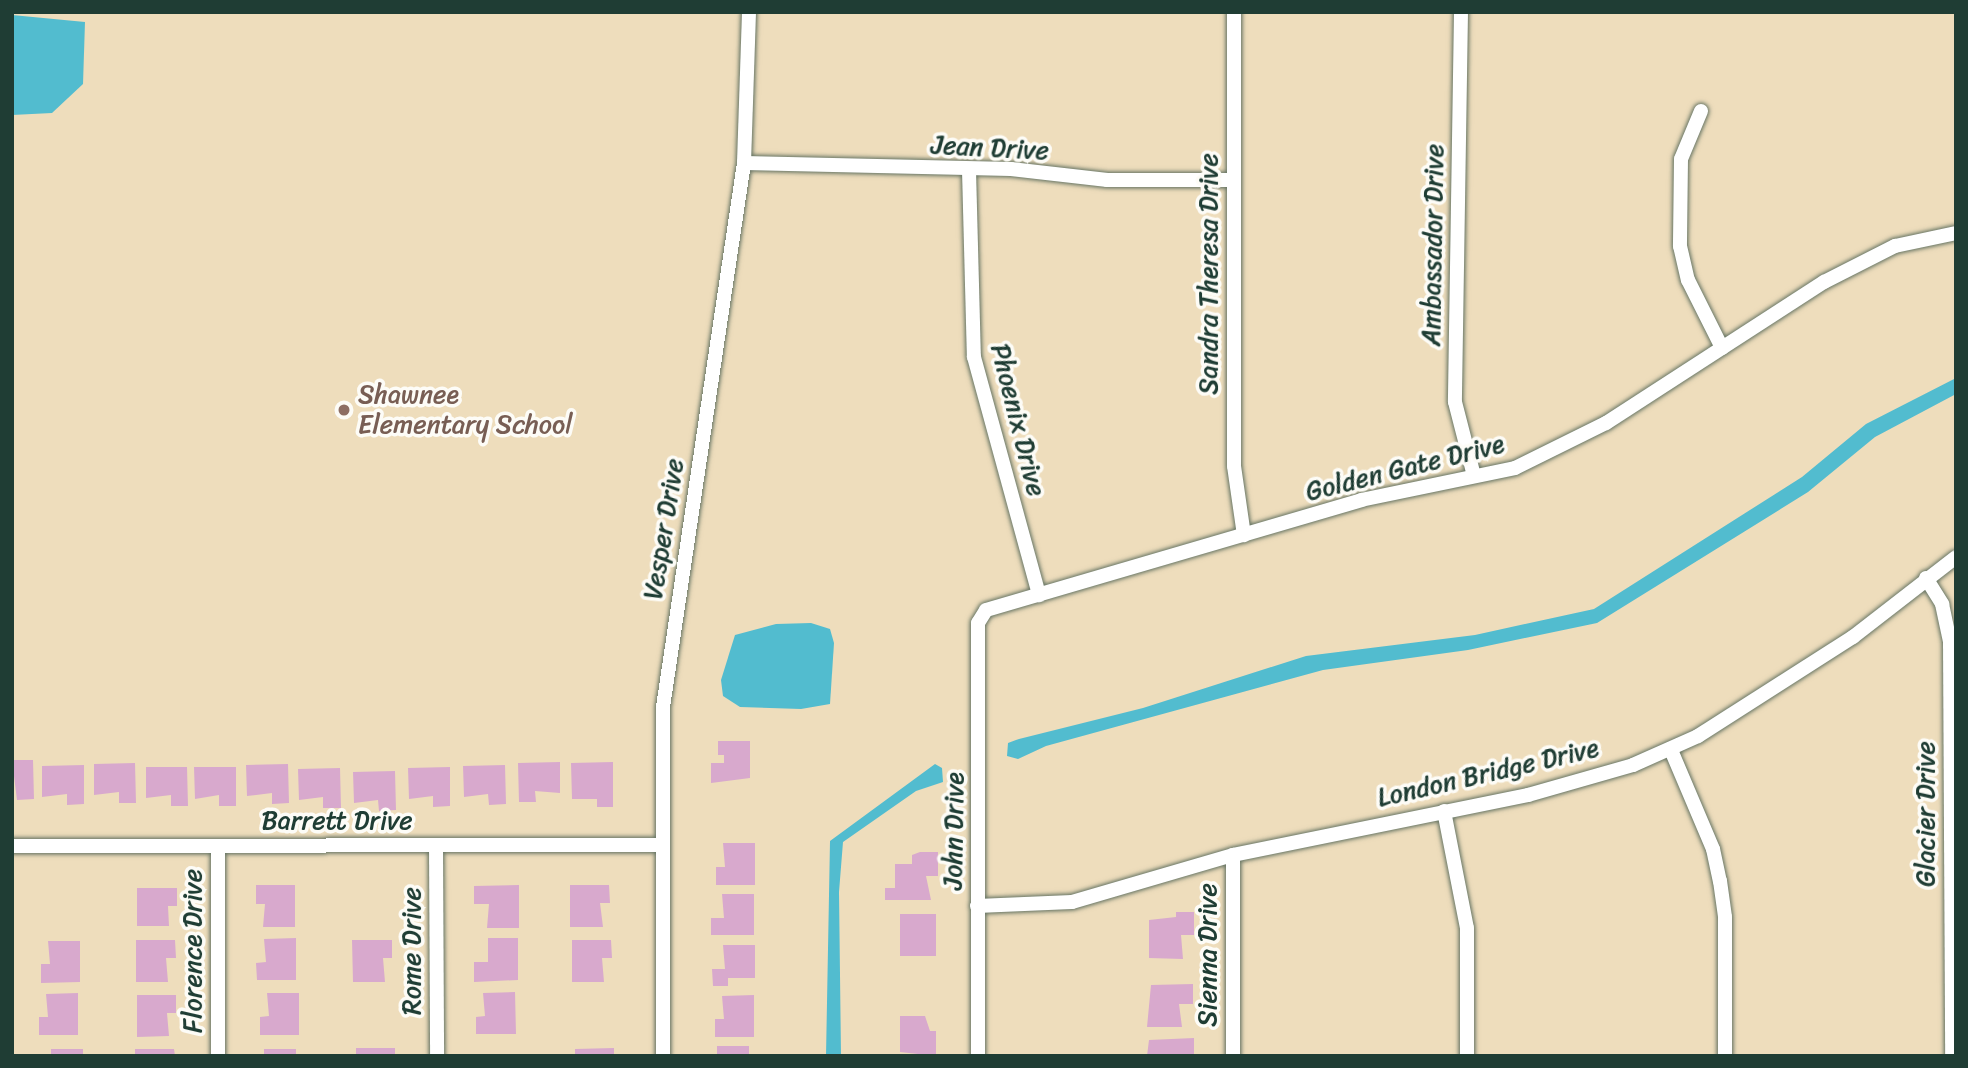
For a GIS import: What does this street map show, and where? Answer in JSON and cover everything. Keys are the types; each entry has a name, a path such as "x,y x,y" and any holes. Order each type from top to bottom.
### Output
{"street":[{"name":"Vesper Drive","path":"663,1056 664,689 744,163 749,12"},
{"name":"Sandra Theresa Drive","path":"1234,12 1234,466 1244,535"},
{"name":"Ambassador Drive","path":"1461,12 1455,402 1474,477"},
{"path":"1701,111 1681,159 1680,246 1688,279 1722,348"},
{"name":"Jean Drive","path":"744,163 969,170 1107,180 1234,180"},
{"name":"Phoenix Drive","path":"969,170 974,357 1039,594"},
{"name":"Golden Gate Drive","path":"986,610 1361,500 1516,468 1606,423 1824,282 1895,246 1956,233"},
{"name":"London Bridge Drive","path":"977,906 1072,901 1233,855 1528,795 1671,750 1853,637 1956,557"},
{"name":"Glacier Drive","path":"1926,578 1942,604 1950,642 1952,1056"},
{"name":"John Drive","path":"978,1056 978,624 986,610"},
{"path":"1671,750 1713,849 1720,881 1725,918 1725,1056"},
{"path":"1444,811 1467,928 1467,1056"},
{"name":"Barrett Drive","path":"12,846 663,845"},
{"name":"Florence Drive","path":"218,846 218,1056"},
{"name":"Rome Drive","path":"436,846 437,1056"},
{"name":"Sienna Drive","path":"1233,855 1233,1056"}],"water":[{"path":"12,15 85,22 83,84 52,113 12,115"},
{"path":"1956,378 1956,394 1875,437 1808,492 1597,623 1468,650 1323,670 1046,746 1018,759 1007,756 1008,743 1019,739 1143,708 1306,656 1475,635 1594,609 1802,477 1866,424"},
{"path":"811,623 830,629 834,643 830,704 801,709 740,707 723,696 721,680 735,635 776,624"},
{"path":"935,764 942,768 943,782 916,791 843,842 839,892 841,1056 826,1056 830,841"}],"building":[{"path":"718,741 750,741 750,778 711,783 711,763 724,763 724,755 718,755"},
{"path":"12,760 33,760 34,799 17,800"},
{"path":"560,762 560,793 535,791 536,802 519,802 518,763"},
{"path":"613,762 613,807 597,807 597,799 572,799 571,763"},
{"path":"135,763 136,803 119,803 119,792 94,795 94,764"},
{"path":"288,764 289,803 272,804 272,793 247,796 246,765"},
{"path":"84,765 84,804 67,805 67,794 42,797 42,766"},
{"path":"505,765 506,804 489,805 488,794 464,797 463,766"},
{"path":"146,767 187,767 188,806 171,806 171,795 146,798"},
{"path":"194,767 236,767 236,806 219,806 219,795 195,799"},
{"path":"450,767 450,806 433,807 433,796 409,799 408,768"},
{"path":"340,768 341,808 323,808 323,797 299,800 298,769"},
{"path":"395,771 396,810 379,811 378,800 354,803 353,772"},
{"path":"723,843 755,843 755,885 716,885 716,867 725,867"},
{"path":"920,852 938,852 938,876 926,876 931,900 885,900 885,888 895,888 895,864 912,864 912,855"},
{"path":"256,885 295,885 295,927 263,927 265,904 256,904"},
{"path":"519,885 519,928 487,928 489,904 474,904 474,886"},
{"path":"570,885 609,885 610,903 600,903 603,927 570,927"},
{"path":"137,888 177,888 177,906 168,906 169,926 137,926"},
{"path":"722,894 754,894 754,935 711,935 711,918 724,918"},
{"path":"1176,912 1194,912 1194,935 1181,935 1183,959 1149,958 1149,920 1176,917"},
{"path":"900,914 936,914 936,956 900,956"},
{"path":"296,938 296,980 257,980 256,963 266,962 264,939"},
{"path":"488,938 518,938 518,980 474,982 474,962 488,962"},
{"path":"136,940 175,940 176,958 166,958 168,982 136,982"},
{"path":"352,940 392,940 392,958 383,958 385,982 353,982"},
{"path":"572,940 611,940 612,958 602,958 604,982 572,982"},
{"path":"48,941 80,941 80,982 41,983 41,964 50,964"},
{"path":"723,945 755,945 755,978 728,978 728,986 713,986 712,969 725,969"},
{"path":"1193,984 1193,1004 1179,1004 1182,1027 1147,1027 1151,985"},
{"path":"515,992 516,1034 476,1034 476,1017 485,1016 483,993"},
{"path":"78,993 78,1035 39,1035 39,1017 48,1017 46,994"},
{"path":"267,993 299,993 299,1035 260,1035 260,1017 269,1016"},
{"path":"137,995 176,995 176,1013 167,1013 169,1036 137,1037"},
{"path":"754,995 754,1037 715,1037 715,1019 724,1019 722,996"},
{"path":"900,1016 925,1016 930,1031 936,1031 936,1056 900,1052"},
{"path":"1194,1038 1194,1056 1147,1056 1149,1040"},
{"path":"717,1046 749,1046 749,1056 717,1056"},
{"path":"356,1048 395,1048 395,1056 356,1056"},
{"path":"614,1048 614,1056 575,1056 575,1049"},
{"path":"51,1049 83,1049 83,1056 51,1056"},
{"path":"135,1049 174,1049 175,1056 135,1056"},
{"path":"264,1049 296,1049 296,1056 264,1056"}],"place":[{"name":"Shawnee Elementary School","path":"344,410"}]}
